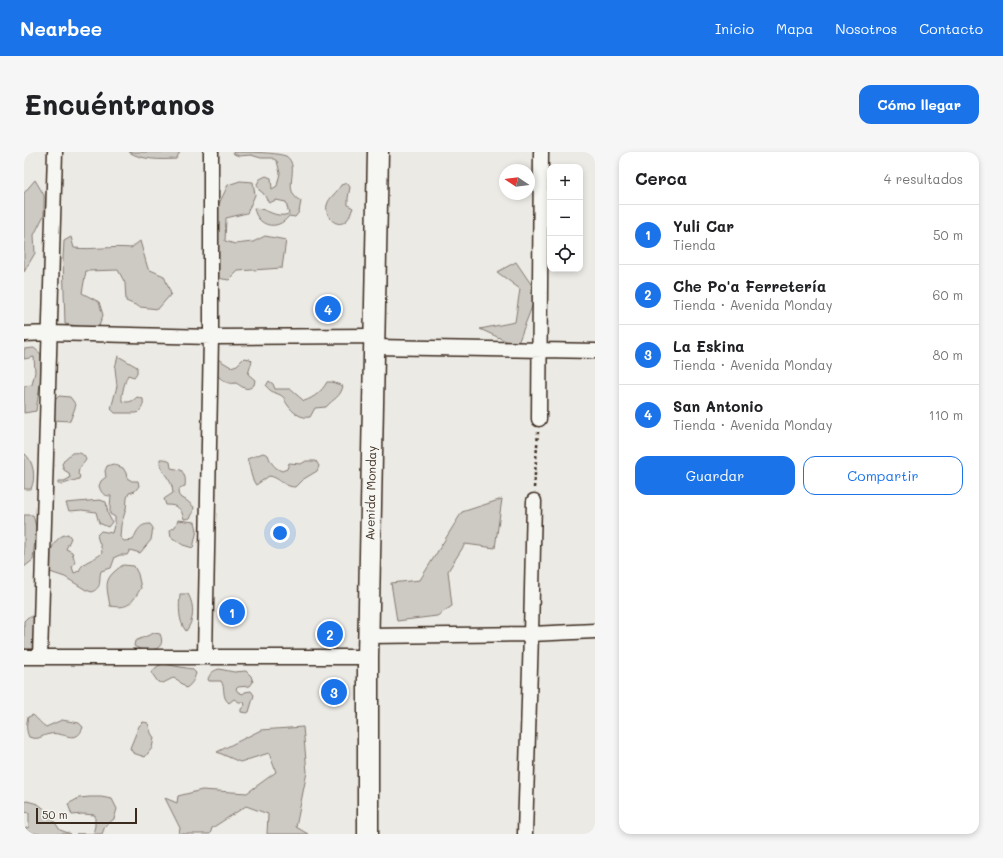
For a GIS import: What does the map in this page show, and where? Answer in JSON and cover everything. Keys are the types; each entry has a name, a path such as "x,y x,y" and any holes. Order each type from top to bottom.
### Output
{"main road":[{"name":"Avenida Monday","path":"368,834 368,636 378,152"}],"street":[{"path":"40,657 55,152"},
{"path":"205,657 211,337 211,152"},
{"path":"539,419 542,152"},
{"path":"24,334 50,333 374,341 595,351"},
{"path":"525,834 532,634 534,501"},
{"path":"368,636 532,634 595,631"},
{"path":"24,657 368,657"}],"path":[{"path":"534,501 535,463 539,419"}],"shaded area":[{"path":"129,152 180,152 176,159 151,159 139,157"},
{"path":"233,152 267,153 286,156 292,166 292,191 295,197 301,201 299,212 295,217 289,216 279,224 273,225 263,223 259,219 254,208 259,208 279,215 289,214 286,202 276,200 269,203 263,193 259,190 257,184 260,179 266,176 271,178 272,189 277,186 280,173 277,161 272,158 261,158 251,155 239,156"},
{"path":"35,180 44,195 44,215 34,235 35,253 24,272 24,193"},
{"path":"240,181 253,182 255,195 247,213 226,218 225,241 235,244 253,242 265,236 286,240 282,268 238,271 229,280 217,278 217,208 228,185"},
{"path":"347,183 350,187 348,205 353,208 347,220 340,224 332,221 328,214 327,205 329,200 341,185"},
{"path":"71,237 74,248 131,248 140,241 148,269 164,276 171,294 158,309 140,307 126,301 125,283 118,270 86,271 82,293 99,302 103,315 99,326 84,327 65,324 63,258 64,241"},
{"path":"516,262 537,293 517,346 480,329 515,322 520,289 497,272"},
{"path":"34,348 41,354 41,377 36,411 24,413 24,386 32,385 35,372 34,357 24,359 24,349"},
{"path":"118,356 137,367 137,373 134,377 128,375 127,377 122,401 130,402 137,397 143,399 142,407 137,413 115,413 111,409 117,386 115,368"},
{"path":"216,358 231,367 237,365 244,358 250,359 252,361 248,374 255,380 254,385 247,388 236,383 224,381 214,372"},
{"path":"269,381 273,384 275,389 290,389 304,401 317,394 327,382 332,382 343,386 338,396 326,407 315,408 310,417 303,417 289,407 282,396 273,392 266,386"},
{"path":"59,396 70,397 76,405 70,421 53,420 53,402"},
{"path":"24,453 30,460 34,475 31,489 24,489"},
{"path":"72,453 81,454 86,460 79,469 79,479 58,484 58,481 64,481 70,478 69,473 64,470 62,464"},
{"path":"263,453 268,455 273,465 282,471 287,469 289,463 301,464 306,461 316,461 319,466 317,471 302,480 295,487 291,487 276,478 269,476 256,485 247,459"},
{"path":"160,459 165,459 170,462 171,468 181,470 185,479 185,486 180,488 178,494 181,498 186,500 194,507 190,518 184,519 182,512 178,508 166,505 164,499 173,493 170,482 161,469"},
{"path":"113,464 123,468 127,478 132,481 138,481 139,486 135,491 129,493 127,498 120,537 124,541 133,540 141,526 150,524 153,528 151,540 140,553 130,550 127,555 115,557 111,568 101,571 99,586 92,592 65,577 50,572 46,568 50,552 55,542 59,538 68,534 71,538 66,549 72,552 75,562 72,567 74,573 79,571 83,565 102,553 97,535 101,531 112,533 115,517 110,514 111,496 103,494 99,486 101,481 106,477 105,471 107,466"},
{"path":"502,499 495,548 465,544 448,571 452,606 437,616 397,621 391,583 420,580 462,512"},
{"path":"100,500 106,502 108,514 112,522 108,527 99,523 96,512 82,510 69,511 66,503"},
{"path":"24,515 33,515 36,527 33,560 24,567"},
{"path":"178,520 195,522 197,530 193,548 183,545 171,537 170,530 175,527"},
{"path":"123,565 134,566 138,574 141,588 132,602 126,606 110,606 107,587 109,578"},
{"path":"180,594 188,594 193,608 191,623 186,631 180,618"},
{"path":"28,617 35,617 37,648 24,652 24,621"},
{"path":"154,633 160,634 162,640 158,648 144,650 134,646 135,641"},
{"path":"163,664 192,669 196,673 194,680 186,688 178,680 173,678 163,683 158,682 151,672"},
{"path":"219,669 234,672 246,671 251,676 253,682 250,686 238,687 236,689 238,692 243,694 251,691 254,695 249,712 241,712 241,709 245,705 244,702 239,702 234,699 229,703 227,701 221,681 209,681 208,679 211,674"},
{"path":"33,715 46,727 62,720 79,723 83,727 77,736 73,737 55,734 33,738 29,737 27,725 28,717"},
{"path":"143,722 148,723 154,738 152,748 145,757 133,753 130,748 139,726"},
{"path":"303,727 307,772 296,827 308,834 267,834 268,814 246,806 212,828 210,834 179,834 180,828 165,798 177,803 178,796 202,790 247,793 276,772 269,753 240,762 217,752 261,730"},
{"path":"101,797 112,799 117,809 114,819 105,826 102,834 93,834 95,815 72,815 68,804 79,798"},
{"path":"27,801 38,804 47,811 60,830 71,834 24,834 24,829 29,827 29,813 24,812 24,802"}],"place":[{"name":"San Antonio","path":"328,309"},
{"name":"Yuli Car","path":"232,612"},
{"name":"Che Po'a Ferretería","path":"330,634"},
{"name":"La Eskina","path":"334,692"}]}
